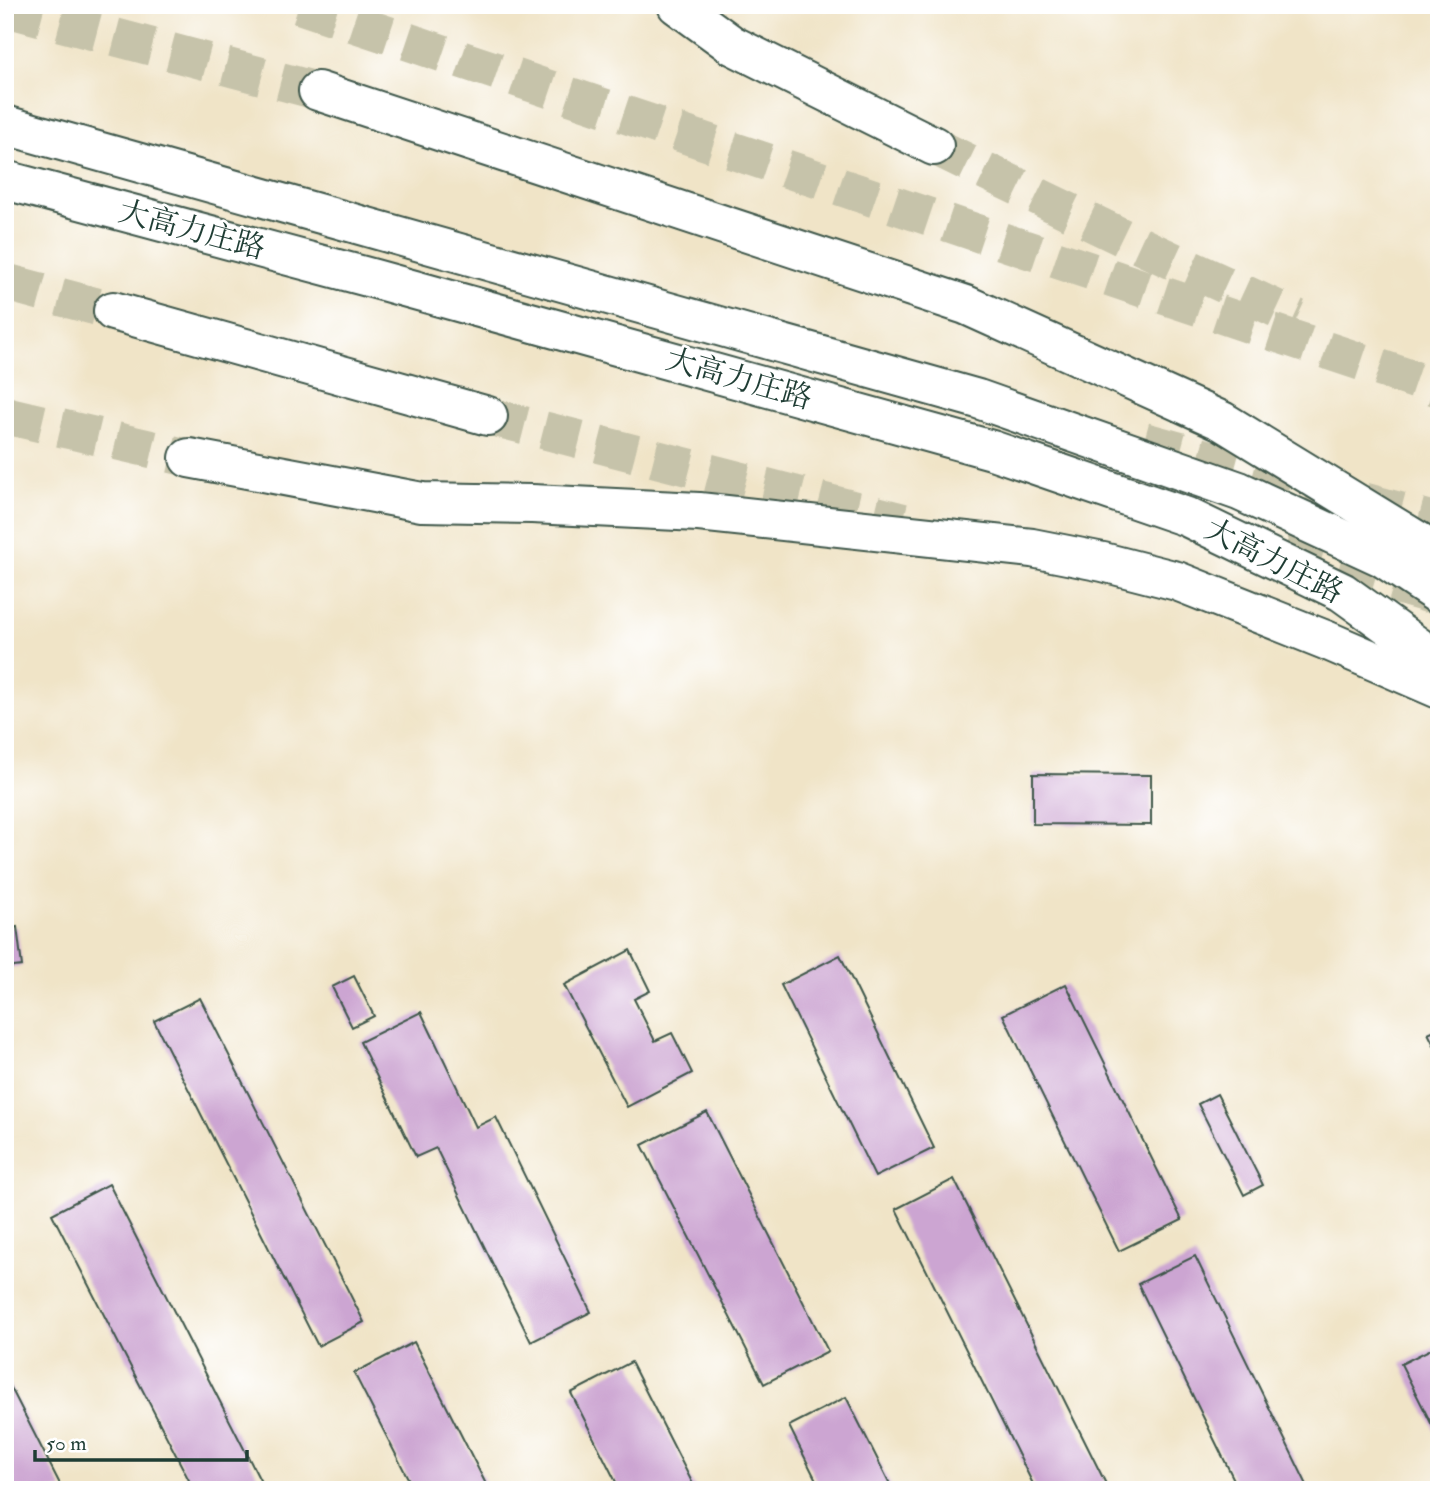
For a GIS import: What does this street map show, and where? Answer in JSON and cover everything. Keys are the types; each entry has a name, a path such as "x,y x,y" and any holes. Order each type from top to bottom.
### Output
{"main road":[{"path":"677,5 732,45 934,146"},
{"path":"318,91 966,305 1222,421 1439,554"},
{"name":"大高力庄路","path":"5,125 978,399 1239,491 1381,557 1439,595"},
{"name":"大高力庄路","path":"5,180 388,282 992,450 1187,517 1342,592 1439,662"},
{"path":"113,312 488,416"},
{"path":"189,458 422,502 699,512 1032,548 1103,562 1177,581 1439,689"}],"building":[{"path":"1033,774 1151,775 1151,825 1033,824"},
{"path":"17,927 22,966 5,968 5,929"},
{"path":"630,950 650,991 634,999 655,1041 672,1033 692,1073 627,1107 564,985"},
{"path":"840,955 934,1148 875,1177 781,985"},
{"path":"354,976 374,1016 352,1027 332,987"},
{"path":"1066,984 1182,1220 1119,1251 1003,1015"},
{"path":"200,998 364,1322 318,1346 154,1021"},
{"path":"421,1012 476,1127 496,1117 591,1312 531,1342 436,1148 416,1157 360,1042"},
{"path":"1439,1028 1439,1055 1428,1033"},
{"path":"1217,1094 1263,1185 1244,1195 1198,1104"},
{"path":"707,1112 828,1351 764,1384 642,1145"},
{"path":"954,1179 1109,1490 1036,1490 896,1209"},
{"path":"109,1184 265,1490 194,1490 52,1214"},
{"path":"1195,1256 1309,1489 1307,1490 1239,1490 1138,1284"},
{"path":"414,1342 489,1490 414,1490 354,1373"},
{"path":"1439,1345 1439,1439 1401,1364"},
{"path":"631,1362 696,1490 620,1490 571,1393"},
{"path":"5,1376 63,1490 5,1490"},
{"path":"846,1397 893,1490 821,1490 789,1426"}],"tunnel":[{"path":"299,5 1439,388"},
{"path":"5,8 318,91"},
{"path":"934,146 1297,318"},
{"path":"5,282 113,311"},
{"path":"5,415 189,458"},
{"path":"488,416 903,522"},
{"path":"1144,441 1439,522"},
{"path":"1284,552 1435,596"}]}
